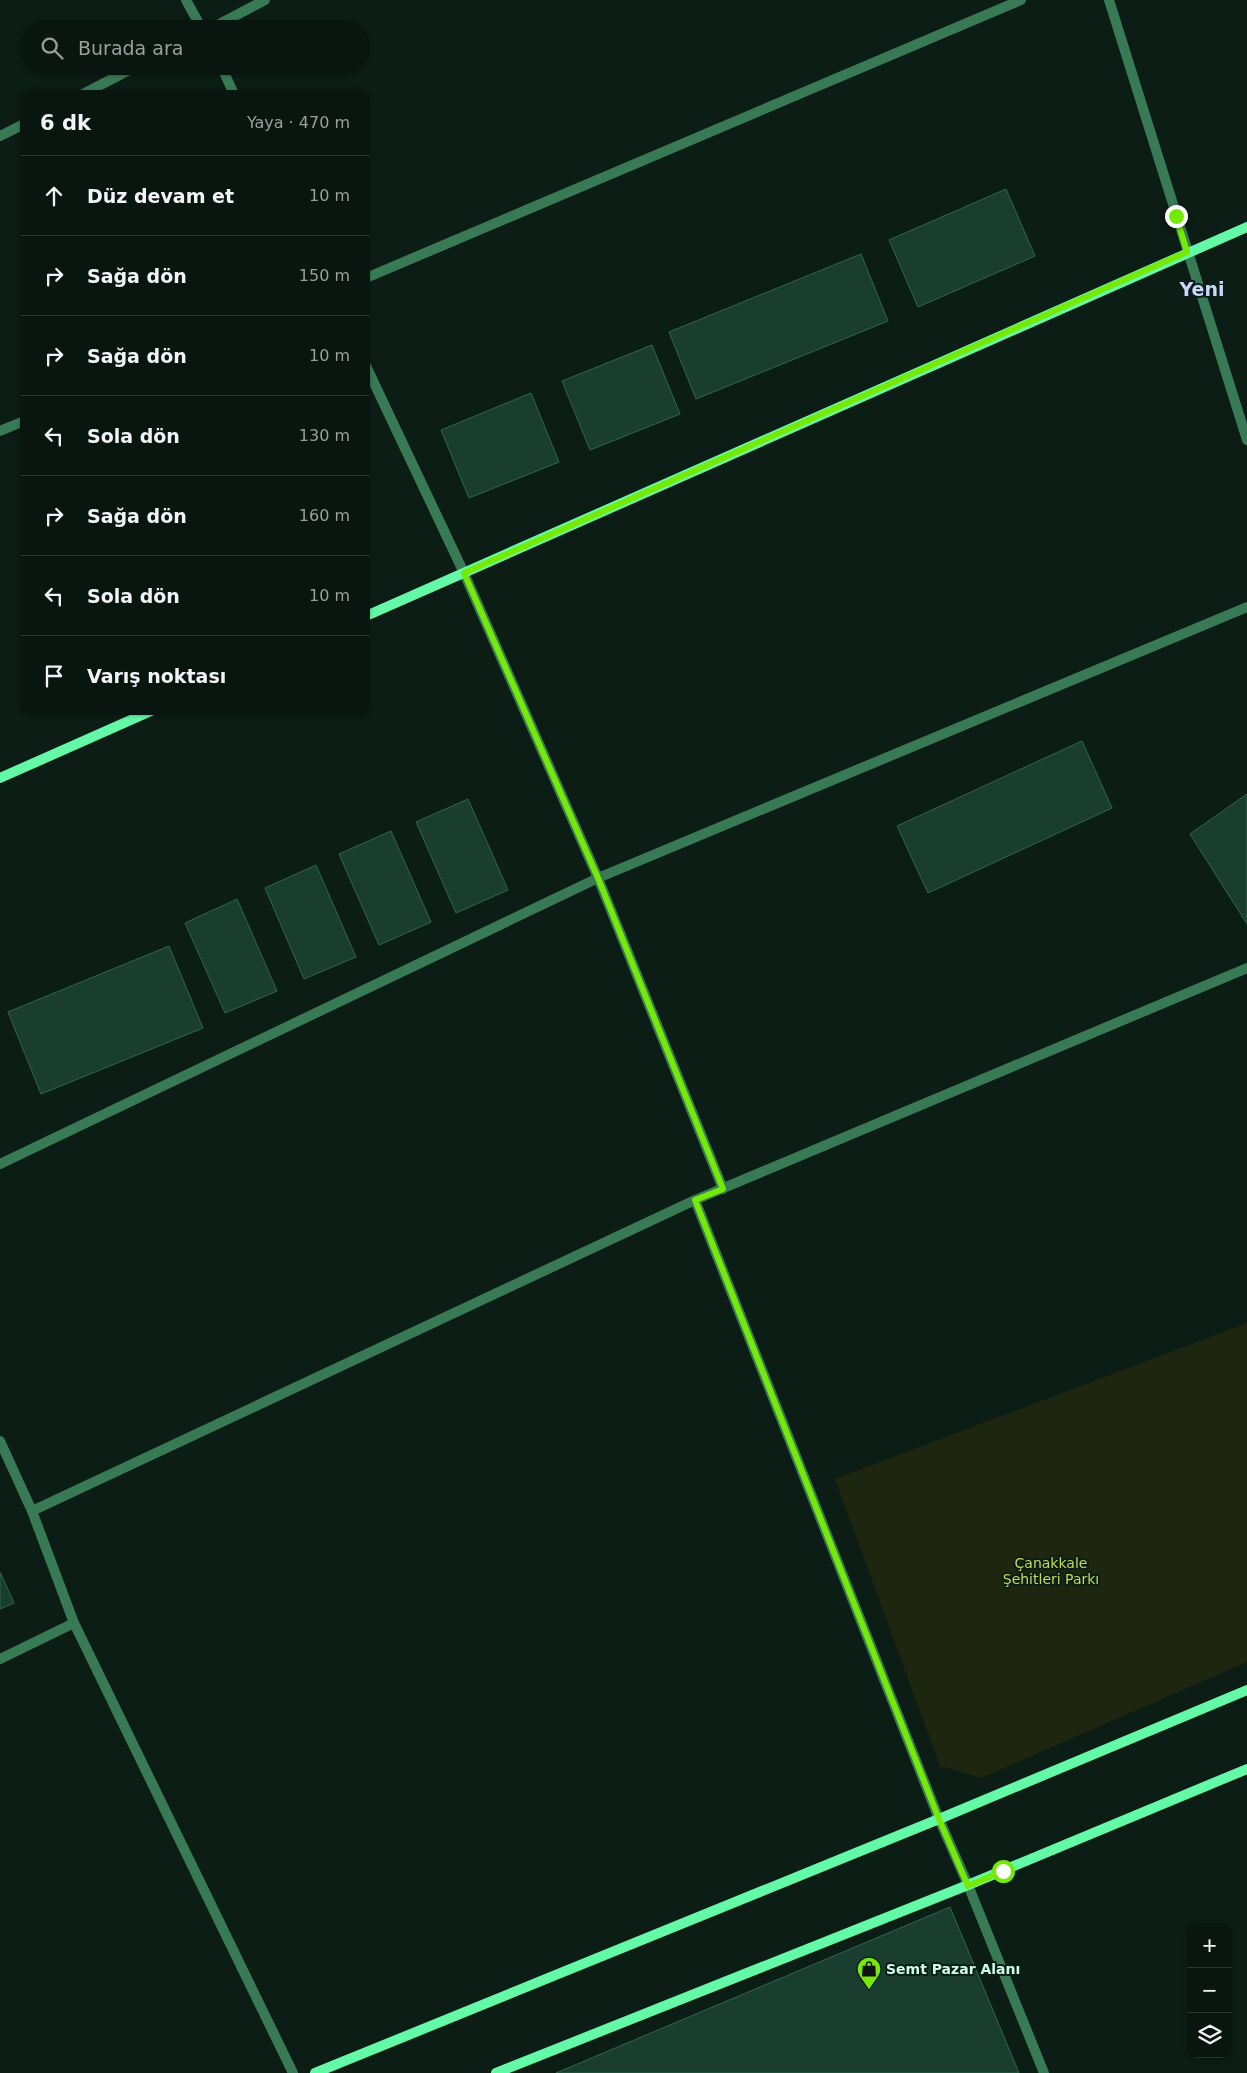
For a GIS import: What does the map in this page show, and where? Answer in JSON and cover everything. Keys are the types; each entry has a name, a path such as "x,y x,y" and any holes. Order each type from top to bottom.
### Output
{"street":[{"path":"186,0 197,20"},
{"path":"227,20 265,0"},
{"path":"370,276 1021,0"},
{"path":"1109,0 1247,440"},
{"path":"91,90 120,75"},
{"path":"225,75 232,90"},
{"path":"0,136 20,126"},
{"path":"370,614 1247,227"},
{"path":"370,374 464,573 598,878 723,1189"},
{"path":"0,431 20,423"},
{"path":"0,1164 598,878 1247,606"},
{"path":"0,778 142,715"},
{"path":"32,1510 695,1200 1247,968"},
{"path":"695,1200 939,1819 1044,2073"},
{"path":"0,1441 32,1510 74,1622 293,2073"},
{"path":"0,1659 74,1622"},
{"path":"315,2073 939,1819 1247,1690"},
{"path":"496,2073 968,1886 1247,1769"}],"green space":[{"name":"Çanakkale Şehitleri Parkı","path":"1247,1323 1247,1662 981,1778 940,1766 835,1479"}],"building":[{"path":"1006,189 1035,256 918,307 889,240"},
{"path":"861,254 888,321 696,399 669,332"},
{"path":"652,345 680,414 590,450 562,381"},
{"path":"531,393 559,462 469,498 441,430"},
{"path":"1082,741 1112,808 928,893 897,826"},
{"path":"1247,794 1247,924 1190,834"},
{"path":"468,799 508,890 456,913 416,822"},
{"path":"391,831 431,922 379,945 339,854"},
{"path":"316,865 356,957 304,979 265,888"},
{"path":"237,899 277,991 225,1013 185,923"},
{"path":"169,946 203,1028 41,1094 8,1012"},
{"path":"0,1572 14,1603 0,1609"},
{"name":"Semt Pazar Alanı","path":"950,1907 1019,2073 556,2073"}],"place":[{"name":"Semt Pazar Alanı","path":"869,1990"}],"district":[{"name":"Yeni","path":"1202,289"}],"route":[{"path":"1003,1871 968,1886 939,1819 695,1200 723,1189 598,878 464,573 1187,252 1176,216"}]}
